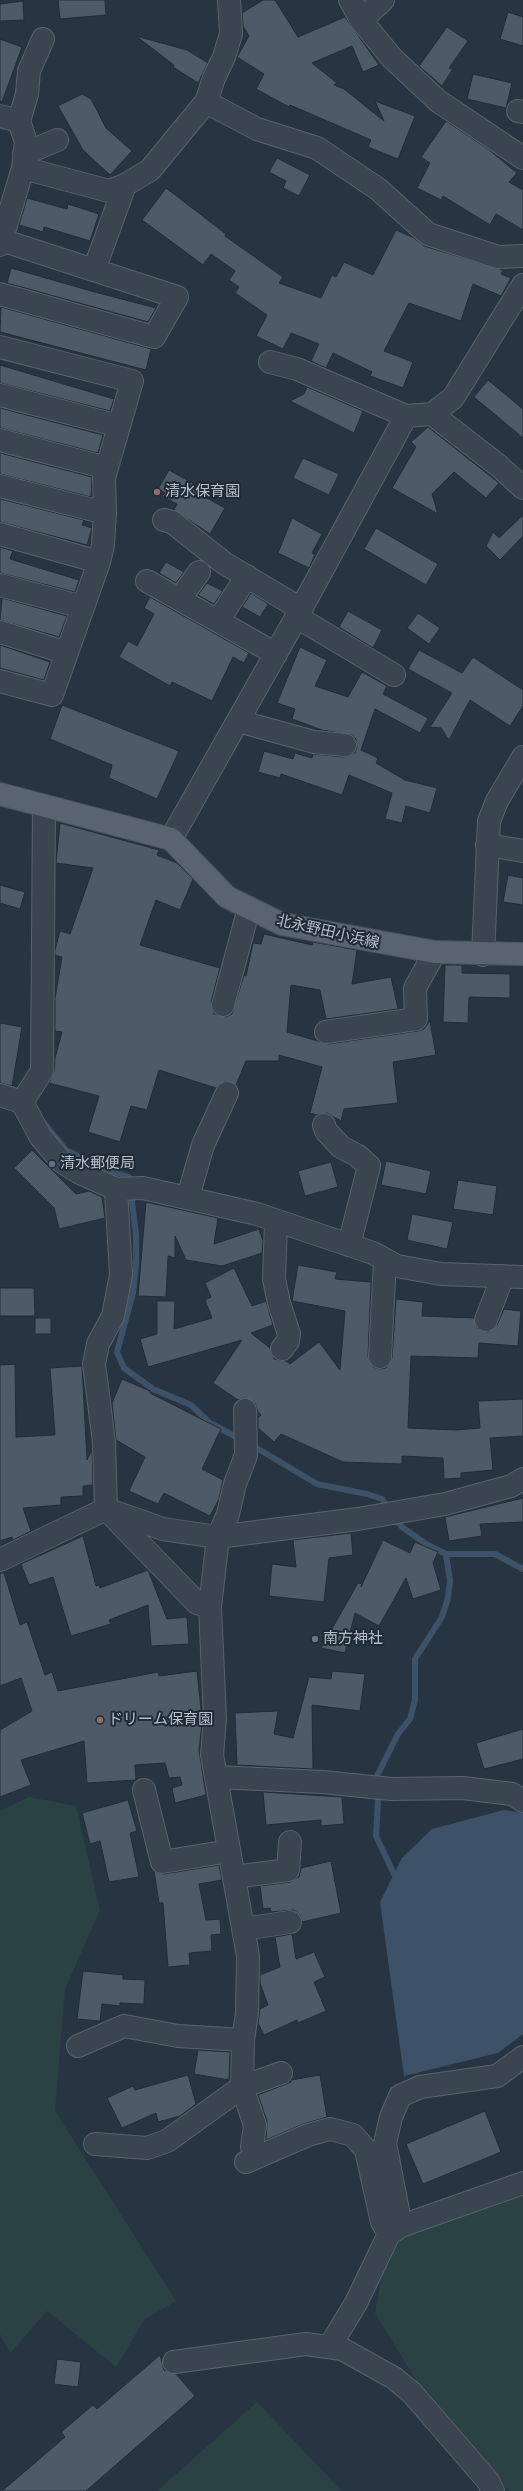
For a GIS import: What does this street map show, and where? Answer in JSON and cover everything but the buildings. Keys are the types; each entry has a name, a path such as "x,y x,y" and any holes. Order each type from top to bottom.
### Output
{"main road":[{"path":"0,794 171,839"},
{"name":"北永野田小浜線","path":"171,839 228,897 282,924 435,952 483,955 523,954"}],"street":[{"path":"24,161 109,191 125,185 150,170 206,102 214,78 224,57 231,34 229,0"},
{"path":"350,0 360,20 392,58 438,101 523,158"},
{"path":"360,20 383,0"},
{"path":"0,294 154,337 177,297 1,242 24,161 26,142 10,118 27,94 29,71 43,39"},
{"path":"206,102 257,129 317,148 378,189 428,234 498,257 523,256"},
{"path":"24,161 57,140"},
{"path":"94,270 125,185"},
{"path":"270,362 297,369 406,416 432,414 453,398 523,285"},
{"path":"0,347 132,381 104,478 105,513 103,544 99,562 52,695 0,680"},
{"path":"0,395 119,426"},
{"path":"432,414 499,466 523,488"},
{"path":"171,839 299,613 406,416"},
{"path":"0,440 107,468"},
{"path":"0,486 105,513"},
{"path":"164,520 172,522 224,563 247,576 299,613 394,675"},
{"path":"0,534 99,562"},
{"path":"180,599 199,572"},
{"path":"218,621 247,576"},
{"path":"147,581 276,654"},
{"path":"0,585 83,607"},
{"path":"0,632 67,653"},
{"path":"238,721 314,742 345,745"},
{"path":"483,955 489,821 497,801 523,756"},
{"path":"22,1102 42,1071 44,806"},
{"path":"487,845 523,851"},
{"path":"223,1005 249,908"},
{"path":"326,1032 416,1019 416,988 435,952"},
{"path":"188,1197 203,1145 227,1092"},
{"path":"0,1095 22,1102 40,1136 61,1161 78,1172 116,1189 143,1188 188,1197 256,1214 349,1245 397,1266 442,1274 513,1277 486,1320"},
{"path":"324,1126 326,1131 340,1147 358,1156 369,1166 349,1245"},
{"path":"116,1189 121,1275 113,1316 98,1344 94,1364 104,1442 106,1509 197,1603 210,1607"},
{"path":"276,1221 274,1279 279,1303 289,1334 288,1341 282,1349"},
{"path":"380,1358 385,1260"},
{"path":"245,1410 246,1447 228,1514 218,1537 210,1607 214,1718 212,1755 248,1963 247,2013 243,2040 242,2087 255,2125 249,2155 330,2129 353,2135 366,2150 382,2222 395,2230"},
{"path":"0,1560 106,1509 163,1529 218,1537 380,1516 445,1504 511,1486 523,1479"},
{"path":"216,1777 322,1782 391,1789 463,1788 512,1794 523,1800"},
{"path":"144,1790 162,1862 229,1851"},
{"path":"234,1877 288,1870 290,1842"},
{"path":"243,1929 290,1922"},
{"path":"78,2046 124,2026 178,2036 243,2040"},
{"path":"330,2346 356,2303 395,2230 385,2143 391,2117 400,2096 420,2087 497,2076 523,2057"},
{"path":"95,2144 147,2148 167,2141 242,2087 281,2074"},
{"path":"395,2230 523,2183"},
{"path":"174,2362 306,2344 330,2346 342,2349 394,2378 412,2393 488,2481 494,2491"}],"green space":[{"path":"29,1797 76,1806 100,1910 65,1989 55,2111 176,2301 145,2319 116,2367 47,2311 10,2353 0,2334 0,1811"},
{"path":"523,2194 523,2491 509,2491 428,2400 375,2313 389,2234"},
{"path":"257,2402 342,2491 157,2491"}],"water":[{"path":"504,1810 523,1813 523,2034 498,2053 404,2076 380,1902 402,1858 432,1829"}],"waterway":[{"path":"43,1122 66,1150 99,1167 129,1177 136,1235 136,1265 133,1293 117,1352 124,1368 153,1389 191,1405 210,1423 242,1440"},
{"path":"250,1444 317,1484 367,1494 382,1499 389,1509"},
{"path":"395,1518 402,1527 426,1544 446,1554 495,1554 523,1569"},
{"path":"377,1776 398,1734 410,1719 415,1700 415,1659 442,1617 448,1598 450,1581 446,1554"},
{"path":"378,1800 376,1836 394,1874"}],"place":[{"name":"清水保育園","path":"157,492"},
{"name":"清水郵便局","path":"52,1164"},
{"name":"南方神社","path":"315,1639"},
{"name":"ドリーム保育園","path":"100,1720"}]}
